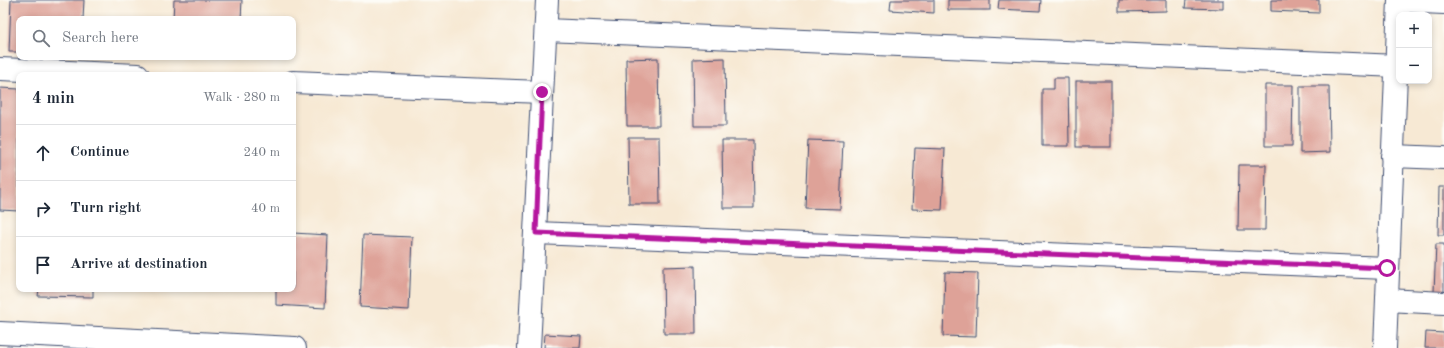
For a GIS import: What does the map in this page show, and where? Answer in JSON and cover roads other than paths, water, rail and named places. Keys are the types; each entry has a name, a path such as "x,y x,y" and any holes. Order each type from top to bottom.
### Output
{"street":[{"path":"529,348 547,0"},
{"path":"1398,48 1399,0 1444,3"},
{"path":"546,30 1396,66"},
{"path":"0,69 69,72"},
{"path":"296,82 542,92"},
{"path":"1385,348 1392,156 1397,84"},
{"path":"1392,156 1444,158"},
{"path":"536,233 1387,268"},
{"path":"1387,300 1444,303"},
{"path":"0,333 295,348"}]}
